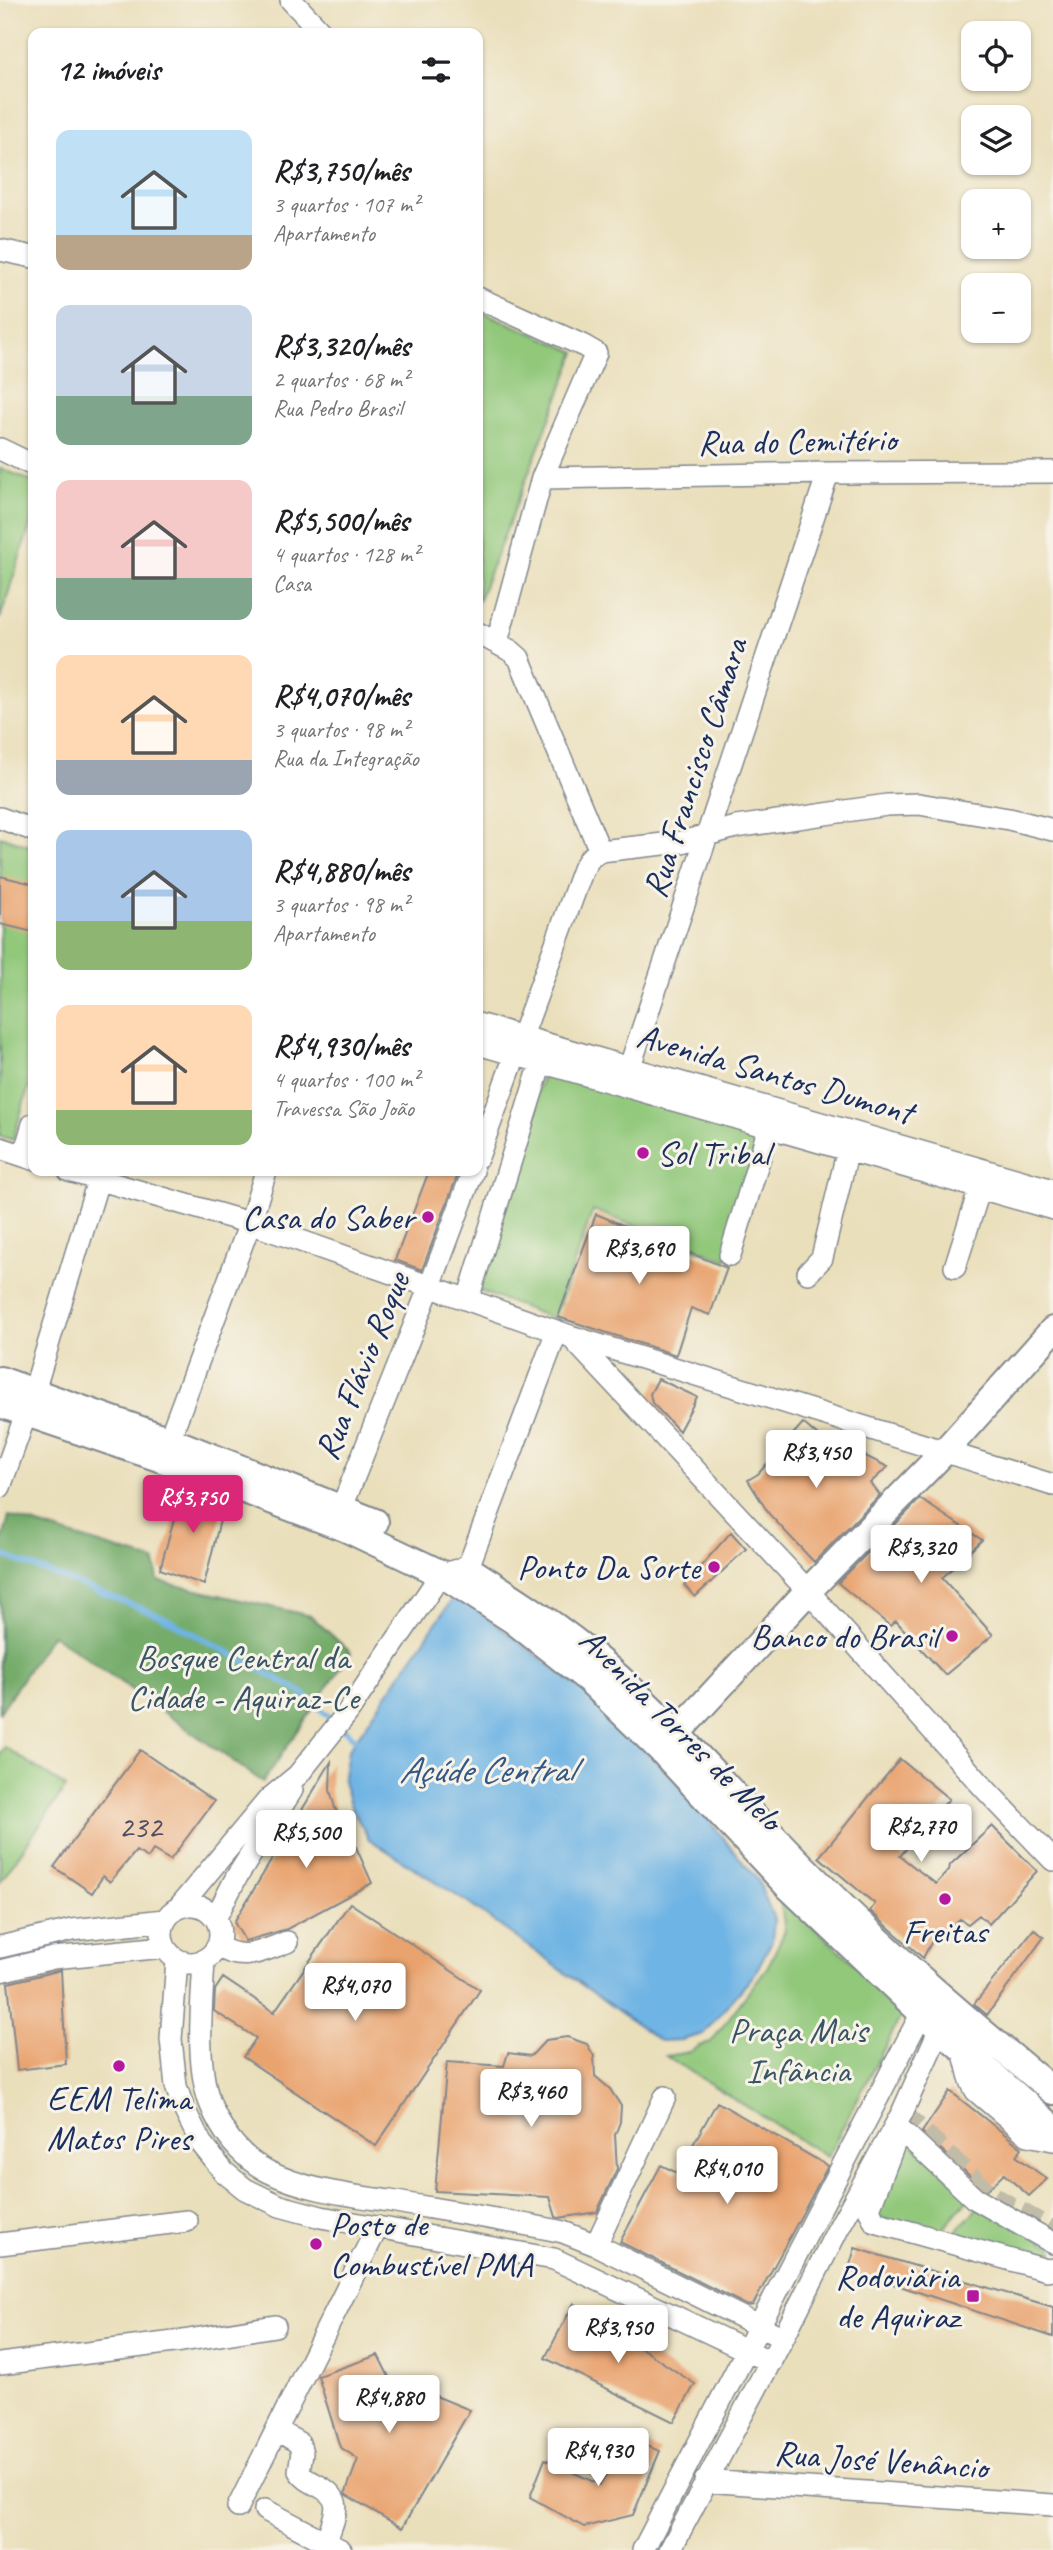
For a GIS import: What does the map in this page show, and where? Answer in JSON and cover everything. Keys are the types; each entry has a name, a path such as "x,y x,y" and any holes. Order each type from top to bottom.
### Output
{"main road":[{"path":"669,1743 808,1591 945,1451 1053,1330"},
{"name":"Avenida Torres de Melo","path":"0,1380 29,1402 162,1459 307,1513 393,1550 454,1571 523,1604 602,1664 669,1743 822,1887 941,2015 1053,2128"},
{"name":"Avenida Torres de Melo","path":"0,1404 29,1402 169,1440 342,1507 405,1536 454,1571"},
{"name":"Avenida Torres de Melo","path":"941,2015 1053,2091"}],"street":[{"path":"291,0 317,28"},
{"path":"0,250 28,256"},
{"path":"483,300 584,345 596,353 542,478 487,638 519,658 600,851"},
{"path":"0,449 28,463"},
{"name":"Rua do Cemitério","path":"542,478 1053,472"},
{"name":"Rua Francisco Câmara","path":"627,1076 828,473"},
{"path":"483,1144 583,869 590,858 600,851 681,842 737,827 908,804 1009,819 1053,830"},
{"path":"0,818 28,828"},
{"name":"Avenida Santos Dumont","path":"483,1026 520,1045 545,1053 1053,1190"},
{"name":"Avenida Santos Dumont","path":"483,1044 520,1045"},
{"name":"Rua Flávio Roque","path":"468,1299 545,1053"},
{"name":"Avenida Santos Dumont","path":"627,1076 769,1127 1053,1209"},
{"path":"730,1255 769,1127"},
{"path":"0,1148 28,1157"},
{"path":"808,1273 822,1258 848,1149"},
{"path":"0,1487 99,1176"},
{"path":"102,1176 250,1223 564,1334 1053,1485"},
{"path":"169,1440 250,1223 264,1176"},
{"name":"Rua Flávio Roque","path":"342,1507 471,1176"},
{"path":"955,1267 980,1188"},
{"path":"564,1334 470,1562 454,1571 298,1775 269,1799 162,1928 171,1953 171,2020 176,2086 201,2143 224,2172 245,2189 280,2206 377,2228 554,2259 771,2362"},
{"path":"564,1334 808,1591 985,1789 1053,1860"},
{"path":"216,1917 236,1878 294,1787 298,1775"},
{"path":"0,1947 200,1905 216,1917 220,1926 211,1953 201,2024 204,2073 210,2101 229,2137 251,2161 284,2179 334,2192 563,2232 596,2245 783,2338"},
{"path":"0,1970 52,1958 171,1953 186,1963 211,1953 239,1956 287,1942"},
{"path":"941,2015 966,2055 971,2084 976,2091 1028,2135 1053,2140"},
{"path":"643,2550 759,2326 941,2015"},
{"path":"670,2550 771,2362 810,2281 902,2113 941,2015"},
{"path":"596,2245 665,2097"},
{"path":"1053,2243 974,2198 900,2129 869,2209 874,2222 1047,2270 1053,2269"},
{"path":"0,2244 187,2221"},
{"path":"238,2507 377,2228"},
{"path":"0,2364 182,2341 275,2326"},
{"path":"265,2510 333,2546 336,2499 331,2491 304,2478 299,2471 302,2453 299,2443 277,2430"},
{"name":"Rua José Venâncio","path":"705,2481 1053,2505"}],"green space":[{"path":"483,312 576,352 483,589"},
{"path":"0,468 28,480 28,532 0,619"},
{"path":"0,836 28,845 28,1088 13,1140 0,1136"},
{"path":"545,1068 762,1135 726,1260 593,1210 554,1319 474,1289"},
{"name":"Bosque Central da Cidade - Aquiraz-Ce","path":"9,1516 155,1561 158,1581 311,1616 351,1653 263,1782 52,1634 0,1712 0,1550"},
{"path":"5,1747 66,1787 0,1882 0,1754"},
{"name":"Praça Mais Infância","path":"780,1897 900,2004 900,2018 827,2157 666,2056 690,2052 711,2042 768,1966 785,1931"},
{"path":"901,2134 970,2196 939,2234 877,2218"},
{"path":"979,2206 1053,2247 1053,2266 950,2238"}],"water":[{"name":"Açúde Central","path":"456,1594 580,1688 675,1780 758,1880 774,1919 772,1941 754,1975 703,2034 682,2040 660,2041 468,1903 369,1839 351,1807 343,1782 348,1751"}],"building":[{"path":"0,876 28,883 28,931 0,924"},
{"name":"Casa do Saber","path":"427,1176 457,1176 422,1270 395,1260"},
{"path":"596,1214 727,1268 710,1315 691,1308 676,1355 558,1317"},
{"path":"658,1379 697,1397 679,1431 652,1403 650,1394"},
{"path":"803,1423 842,1457 851,1449 888,1467 870,1483 880,1495 814,1562 769,1514 748,1480 758,1474"},
{"path":"184,1484 225,1500 204,1585 160,1569"},
{"path":"920,1499 982,1540 942,1578 993,1635 945,1675 896,1621 890,1626 838,1583"},
{"name":"Ponto Da Sorte","path":"731,1532 746,1549 695,1597 684,1585"},
{"path":"140,1750 214,1801 170,1860 153,1850 148,1858 136,1851 110,1882 103,1876 92,1893 54,1867"},
{"path":"900,1759 949,1799 900,1856 936,1884 949,1870 950,1865 992,1826 1037,1871 989,1924 979,1915 968,1924 960,1919 932,1941 923,1958 870,1911 875,1904 819,1857"},
{"path":"331,1762 330,1790 335,1808 372,1883 287,1929 245,1941 234,1922"},
{"path":"350,1903 480,1990 376,2146 243,2057 256,2038 214,2011 215,1990 223,1978 274,2012"},
{"path":"1034,1929 1044,1937 987,2015 974,2004"},
{"path":"61,1970 66,2064 17,2070 8,1983"},
{"path":"567,2037 587,2044 594,2056 595,2076 610,2089 621,2106 620,2122 615,2135 617,2169 597,2212 559,2218 556,2217 550,2197 435,2191 447,2062 504,2066 508,2053 531,2056 546,2040"},
{"name":"Rodoviária de Aquiraz","path":"950,2091 1022,2148 1016,2156 1047,2179 1029,2196 1004,2174 987,2190 922,2132"},
{"path":"717,2102 828,2166 753,2305 748,2306 620,2242 661,2165 677,2173"},
{"name":"Rodoviária de Aquiraz","path":"855,2248 1053,2307 1053,2337 897,2285 848,2272"},
{"path":"574,2303 695,2384 674,2422 545,2358"},
{"path":"378,2355 389,2377 470,2410 402,2528 345,2494 358,2459 340,2447 318,2376"},
{"path":"629,2439 660,2451 633,2515 584,2527 530,2497 545,2459 600,2485"}],"waterway":[{"path":"0,1554 161,1616 300,1691 362,1745"}],"tunnel":[{"path":"902,2113 990,2195 1053,2231"}],"place":[{"name":"Sol Tribal","path":"643,1153"},
{"name":"Casa do Saber","path":"428,1217"},
{"name":"Ponto Da Sorte","path":"714,1567"},
{"name":"Banco do Brasil","path":"952,1636"},
{"name":"Freitas","path":"945,1899"},
{"name":"EEM Telima Matos Pires","path":"119,2066"},
{"name":"Posto de Combustível PMA","path":"316,2244"},
{"name":"Rodoviária de Aquiraz","path":"973,2296"}]}
